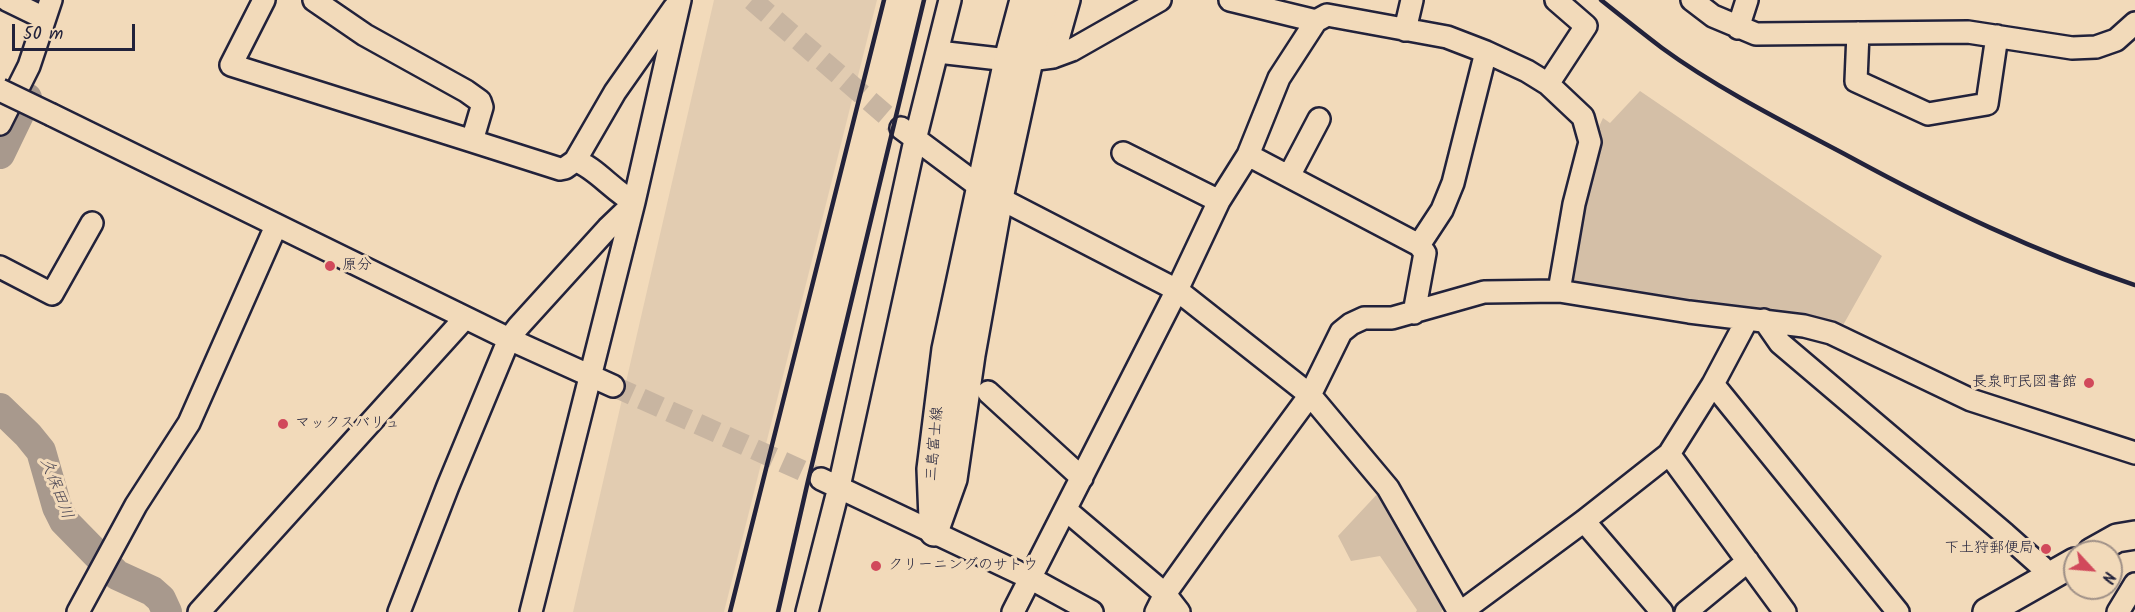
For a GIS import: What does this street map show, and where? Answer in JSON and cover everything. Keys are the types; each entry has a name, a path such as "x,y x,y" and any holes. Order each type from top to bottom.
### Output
{"main road":[{"name":"三島富士線","path":"1024,0 1030,59"},
{"name":"三島富士線","path":"934,532 931,469 946,349 1045,0"},
{"path":"2113,540 2135,535"},
{"path":"1987,612 2063,569"}],"street":[{"path":"0,124 29,66 48,9 7,0"},
{"path":"264,0 231,65 551,167 566,168 575,160 615,92 680,0"},
{"path":"314,0 365,35 466,91 480,102 482,107 472,141"},
{"path":"531,612 634,203 680,0"},
{"path":"807,612 830,483 908,134 938,52 950,0"},
{"path":"1030,59 1069,0"},
{"path":"938,52 1030,59 1072,50 1160,0"},
{"path":"1230,0 1324,12 1447,37 1527,70 1548,84 1583,117 1590,142 1574,204 1559,291"},
{"path":"1405,30 1412,0"},
{"path":"1548,84 1586,26 1556,0"},
{"path":"1692,0 1713,16 1756,34 1968,32 2072,48 2096,47 2116,40 2135,23"},
{"path":"1738,28 1747,0"},
{"path":"1013,612 1177,291 1219,201 1248,154 1279,78 1324,12"},
{"path":"1858,33 1856,81 1928,114 1987,104 1997,36"},
{"path":"1419,245 1442,210 1453,183 1486,52"},
{"path":"0,90 465,318 613,386"},
{"path":"1289,176 1318,119"},
{"path":"908,134 990,193 1177,291 1310,395 1388,488 1460,612 1584,521 1669,454 1756,320"},
{"path":"1123,153 1219,201"},
{"path":"1248,154 1419,245 1425,253 1414,313"},
{"path":"575,160 584,163 634,203"},
{"path":"399,612 509,339 608,228 634,203"},
{"path":"0,267 52,294 92,223"},
{"path":"78,612 136,505 189,423 276,226"},
{"path":"1160,603 1310,395 1341,332 1364,318 1392,318 1484,292 1559,291 1804,326 1831,333 1971,400 2135,453"},
{"path":"199,612 465,318"},
{"path":"1756,320 1780,343 2005,534 2041,566 2049,577"},
{"path":"1713,384 1898,612"},
{"path":"988,392 1082,478"},
{"path":"1669,454 1785,612"},
{"path":"830,483 1030,578 1092,612"},
{"path":"1066,510 1160,603 1179,612"},
{"path":"1584,521 1662,612"},
{"path":"1686,612 1748,561"},
{"path":"2118,612 2135,584"}],"shaded area":[{"path":"714,0 877,0 724,612 573,612"},
{"path":"1640,91 1882,256 1842,327 1569,286 1585,157 1603,118 1610,123"},
{"path":"1381,490 1444,608 1441,612 1416,612 1417,610 1380,556 1351,561 1338,536"}],"waterway":[{"name":"久保田川","path":"0,154 27,98"},
{"name":"久保田川","path":"0,408 41,451 57,507 64,521 117,575 152,591 161,599 167,612"}],"tunnel":[{"path":"752,0 901,128"},
{"path":"613,386 821,479"}],"railway":[{"path":"730,612 884,0"},
{"path":"778,612 924,0"},
{"path":"1601,0 1684,63 1730,92 1802,132 1990,227 2061,258 2135,285"}],"place":[{"name":"原分","path":"330,266"},
{"name":"長泉町民図書館","path":"2089,383"},
{"name":"マックスバリュ","path":"283,424"},
{"name":"下土狩郵便局","path":"2046,549"},
{"name":"クリーニングのサトウ","path":"876,566"}]}
